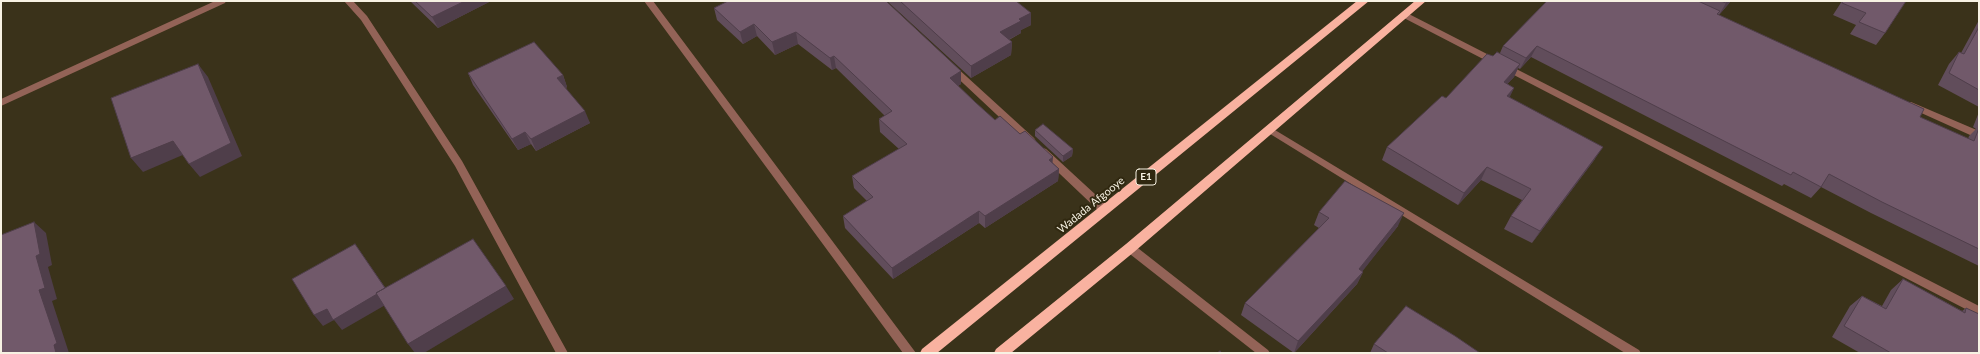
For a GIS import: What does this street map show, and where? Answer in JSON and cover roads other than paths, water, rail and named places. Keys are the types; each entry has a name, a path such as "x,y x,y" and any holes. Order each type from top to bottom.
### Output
{"highway":[{"name":"Wadada Afgooye","path":"927,353 1364,1"},
{"path":"1001,353 1130,248 1421,1"}],"street":[{"path":"1,103 222,1"},
{"path":"348,1 364,18 459,164 562,353"},
{"path":"648,1 910,353"},
{"path":"1405,15 1979,311"},
{"path":"944,60 1105,210"},
{"path":"1900,100 1979,135"},
{"path":"1270,130 1635,353"},
{"path":"1130,248 1264,353"}]}
